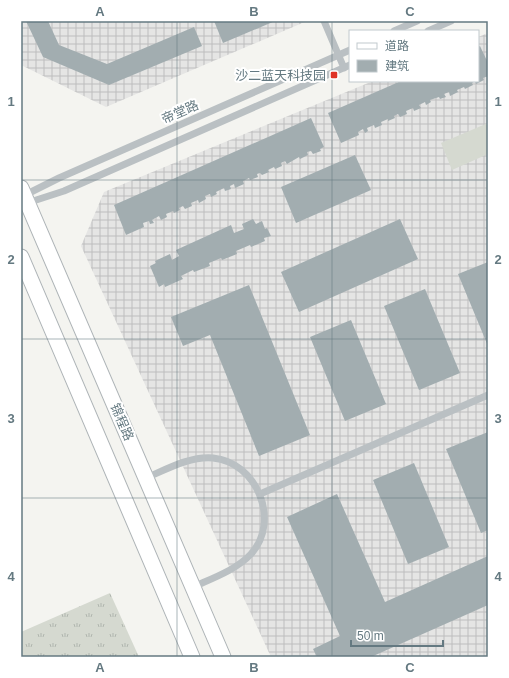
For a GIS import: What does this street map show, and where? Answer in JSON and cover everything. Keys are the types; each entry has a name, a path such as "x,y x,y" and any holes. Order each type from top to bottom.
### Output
{"main road":[{"name":"锦程路","path":"23,198 223,657"},
{"path":"21,257 192,657"}],"street":[{"path":"324,21 339,55 347,67"},
{"path":"396,30 417,21"},
{"path":"430,30 451,21"},
{"name":"帝堂路","path":"23,198 66,175 349,50"},
{"name":"帝堂路","path":"23,198 64,191 347,67"},
{"path":"260,494 488,395"},
{"path":"146,478 187,461 200,458 214,458 225,461 242,470 254,482 260,494 265,514 263,530 252,553 239,565 193,587"}],"shaded area":[{"name":"沙二蓝天科技园","path":"21,21 307,21 106,107 21,65"},
{"path":"488,33 488,657 271,657 81,246 104,192 371,82 479,82 479,37"}],"green space":[{"path":"488,123 488,154 452,170 441,143"},
{"path":"110,593 139,657 21,657 21,632"}],"building":[{"path":"26,21 48,21 59,45 107,64 194,27 202,46 109,85 43,57"},
{"path":"214,21 275,21 223,43"},
{"path":"480,46 488,63 488,76 483,78 484,80 476,84 475,82 479,82"},
{"path":"399,82 474,82 472,83 473,85 465,89 464,87 457,90 458,92 450,96 449,92 444,94 446,97 440,99 439,97 430,100 431,102 426,105 425,102 419,105 421,108 414,111 413,108 406,111 407,114 400,117 398,114 394,116 395,118 381,122 382,125 375,128 374,125 367,128 368,131 365,133 363,129 358,132 359,135 341,143 328,113"},
{"path":"311,118 324,147 320,149 321,151 313,154 311,151 307,152 308,155 300,159 299,157 287,164 285,161 281,163 282,166 275,169 274,167 268,170 269,172 262,175 260,173 257,174 258,177 250,180 249,178 243,181 244,184 235,188 234,184 230,186 231,189 225,191 224,188 216,192 217,194 211,197 210,194 205,196 206,199 199,203 198,200 191,203 192,206 185,209 183,206 179,208 180,210 174,213 173,211 166,214 167,217 161,220 159,216 152,220 154,223 150,224 149,221 143,223 144,227 126,235 114,205"},
{"path":"355,155 371,190 296,223 281,187"},
{"path":"253,219 256,224 262,221 265,229 267,228 271,236 264,238 265,241 236,251 237,254 222,260 221,258 209,263 210,266 194,272 193,270 181,276 183,279 165,287 164,284 159,287 150,266 156,263 155,261 170,254 172,260 179,256 176,250 231,225 234,233 244,229 242,224"},
{"path":"400,219 418,259 299,312 281,272"},
{"path":"488,262 488,346 458,274"},
{"path":"249,285 310,435 259,456 210,335 183,346 171,317"},
{"path":"425,289 460,373 419,390 384,306"},
{"path":"351,320 386,404 345,421 310,337"},
{"path":"488,432 488,530 481,533 446,449"},
{"path":"414,463 449,547 408,564 373,480"},
{"path":"337,494 385,602 488,556 488,605 371,657 317,657 313,649 340,636 287,517"}],"place":[{"name":"沙二蓝天科技园","path":"334,75"}]}
